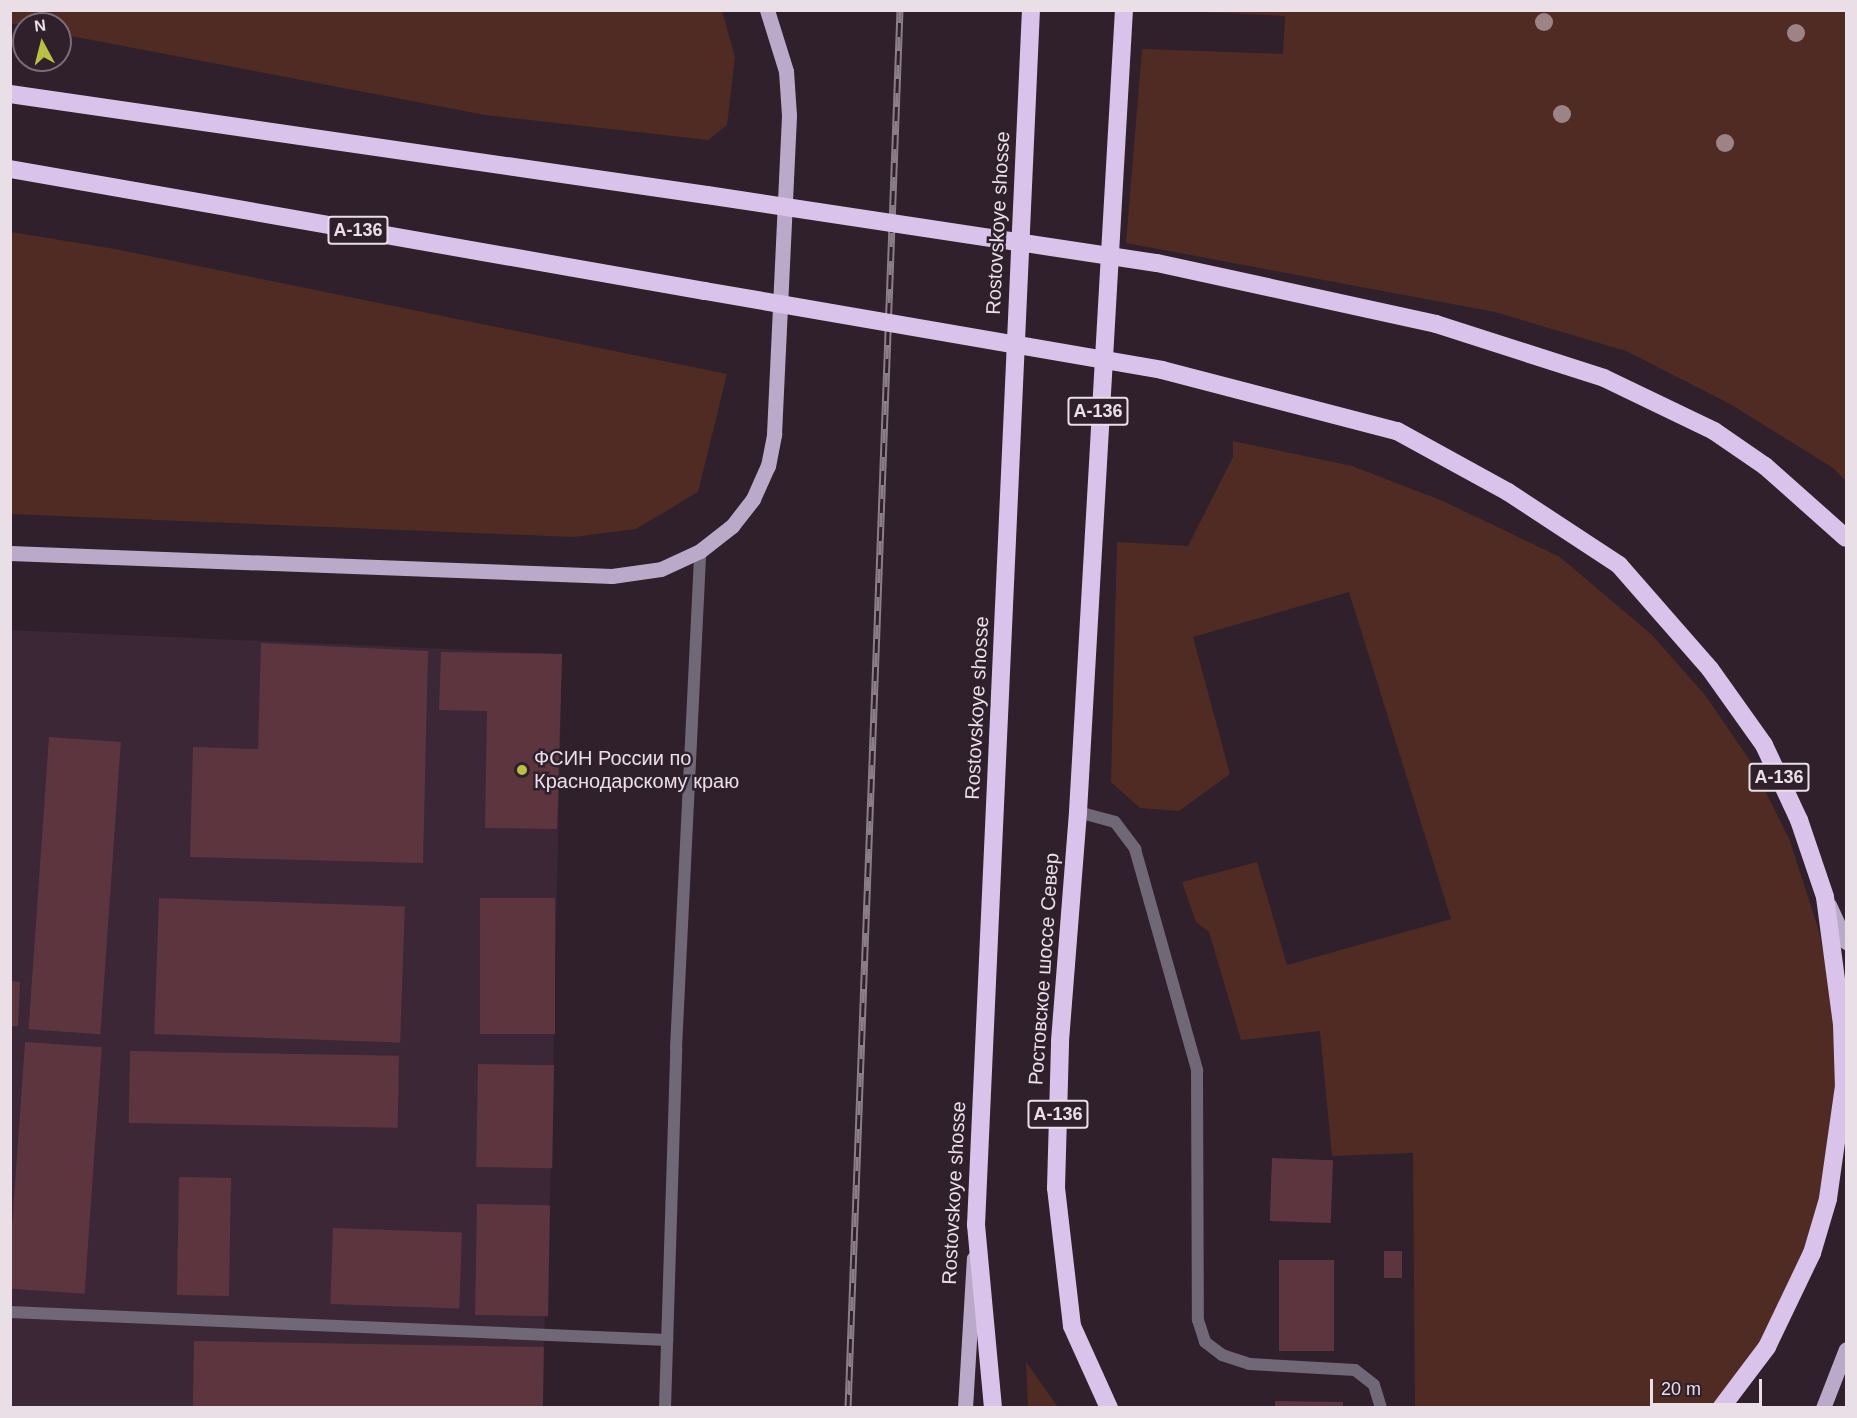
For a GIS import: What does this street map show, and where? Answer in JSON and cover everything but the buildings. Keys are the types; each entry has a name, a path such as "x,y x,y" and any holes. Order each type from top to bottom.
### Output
{"highway":[{"name":"Rostovskoye shosse","path":"976,1226 1031,10"},
{"name":"А-136","path":"1078,812 1124,10"},
{"path":"10,94 1157,263 1436,324 1604,378 1714,431 1766,466 1846,538"},
{"name":"А-136","path":"10,169 1162,370 1397,431 1508,492 1619,565 1710,669 1764,745 1799,820 1825,897 1842,1024 1844,1086 1828,1199 1793,1299 1767,1347 1721,1407"},
{"name":"Ростовское шоссе Север","path":"1078,812 1060,1041 1056,1188 1072,1326 1109,1407"},
{"path":"976,1226 993,1407"}],"main road":[{"path":"10,553 612,576 661,569 700,551 732,526 753,499 768,466 774,434 789,115 786,71 767,10"},
{"name":"А-136","path":"1825,897 1846,942"},
{"name":"Rostovskoye shosse","path":"965,1407 976,1226"},
{"path":"1823,1407 1846,1348"}],"street":[{"path":"665,1407 676,1048 700,551"},
{"path":"1078,812 1115,822 1135,849 1197,1070 1198,1320 1205,1342 1222,1355 1250,1364 1355,1370 1374,1385 1381,1407"},
{"path":"10,1312 667,1340"}],"shaded area":[{"path":"10,11 722,11 735,57 727,125 708,140 485,115 72,36 72,12 12,12 11,24"},
{"path":"1184,11 1846,11 1846,481 1833,468 1730,404 1626,351 1495,312 1126,243 1142,49 1283,54 1285,16"},
{"path":"11,232 115,249 727,374 698,492 636,529 573,537 11,514"},
{"path":"1233,441 1352,466 1443,501 1560,557 1652,635 1705,695 1751,762 1790,841 1819,931 1834,1007 1837,1093 1819,1208 1789,1291 1744,1371 1710,1407 1415,1407 1413,1153 1332,1156 1320,1031 1241,1040 1209,932 1196,922 1182,882 1257,862 1287,965 1451,919 1349,592 1193,637 1230,774 1179,811 1140,808 1111,782 1117,542 1188,546 1233,457"},
{"path":"10,630 562,654 551,1168 541,1407 11,1407"},
{"path":"1026,1362 1058,1407 1028,1407"}],"railway":[{"path":"848,1408 900,10"}],"place":[{"name":"ФСИН России по Краснодарскому краю","path":"522,770"}]}
